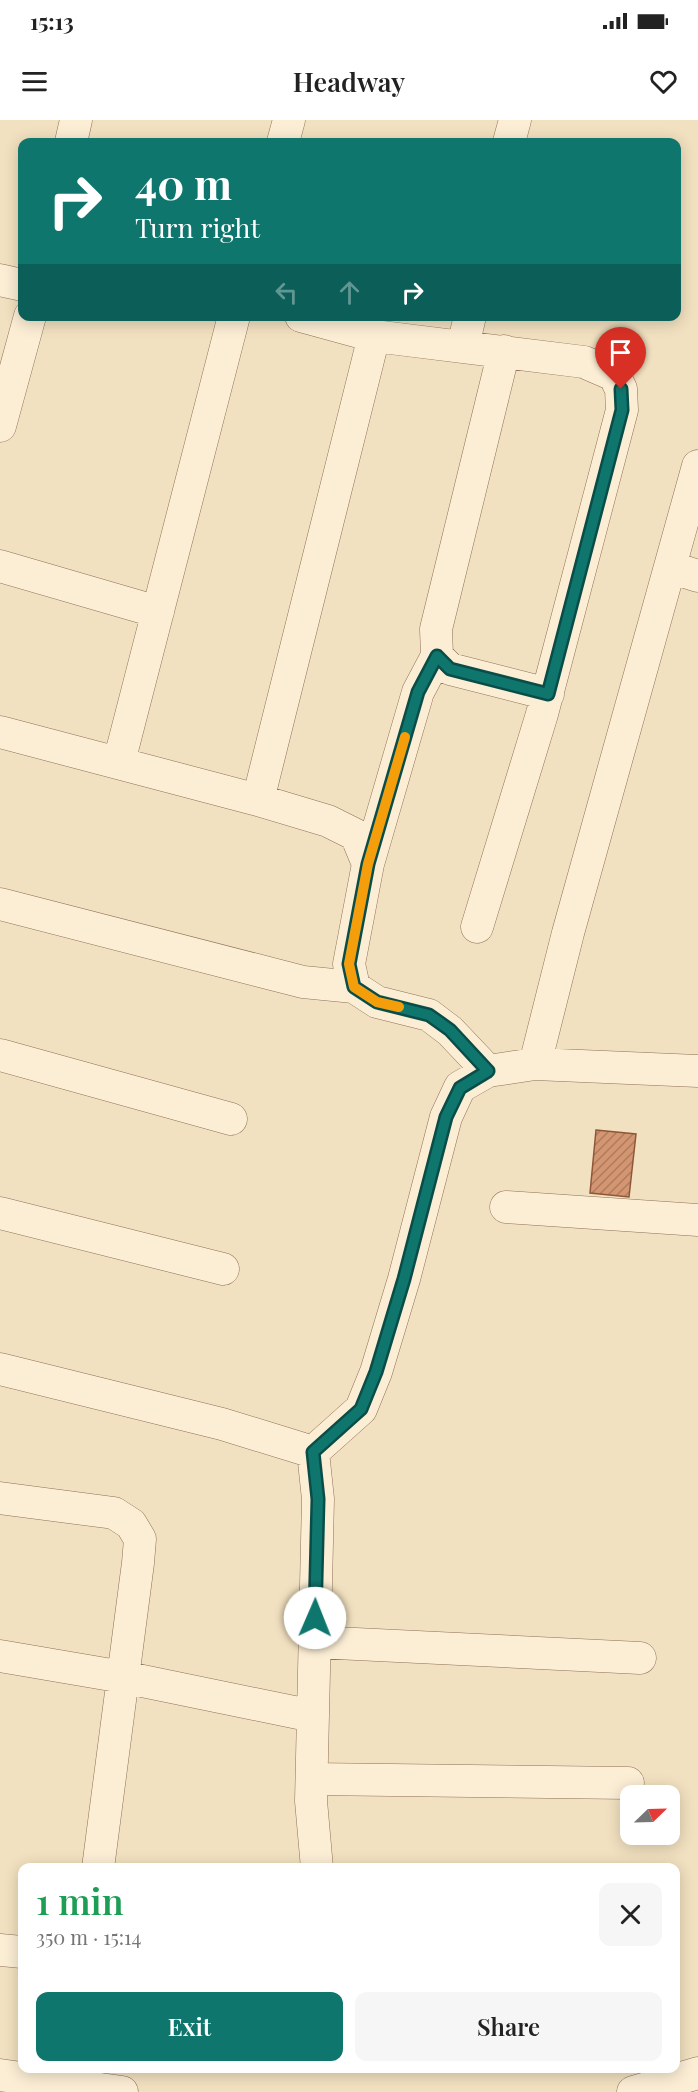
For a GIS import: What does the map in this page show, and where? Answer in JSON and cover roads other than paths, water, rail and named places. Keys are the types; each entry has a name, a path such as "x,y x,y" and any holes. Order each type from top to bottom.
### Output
{"street":[{"path":"72,138 76,120"},
{"path":"284,138 289,120"},
{"path":"510,138 515,120"},
{"path":"0,280 18,284"},
{"path":"0,426 6,381 28,321"},
{"path":"118,762 233,321"},
{"path":"320,321 374,336 466,331 504,351 584,362 614,375 621,389 622,410 548,694 477,927"},
{"path":"258,800 374,336"},
{"path":"354,987 349,964 368,864 418,692 437,656 436,629 504,351"},
{"path":"535,1064 568,933 684,572 698,466"},
{"path":"0,566 158,612"},
{"path":"437,656 450,669 548,694"},
{"path":"0,732 118,762 328,821 356,835 368,864"},
{"path":"0,904 303,982 354,987 377,1002 429,1015 450,1030 488,1071"},
{"path":"0,1055 231,1119"},
{"path":"313,1452 361,1409 376,1372 401,1289 446,1117 460,1088 488,1071 535,1064 698,1071"},
{"path":"506,1207 698,1220"},
{"path":"0,1213 224,1269"},
{"path":"0,1369 222,1424 313,1452"},
{"path":"313,1452 318,1499 311,1801 317,1863"},
{"path":"0,1498 114,1514 131,1524 140,1539 99,1863"},
{"path":"315,1642 640,1658"},
{"path":"0,1656 123,1677 313,1716"},
{"path":"312,1779 628,1784"},
{"path":"0,1950 18,1952"},
{"path":"633,2092 698,2073"},
{"path":"0,2075 81,2077 123,2092"}]}
